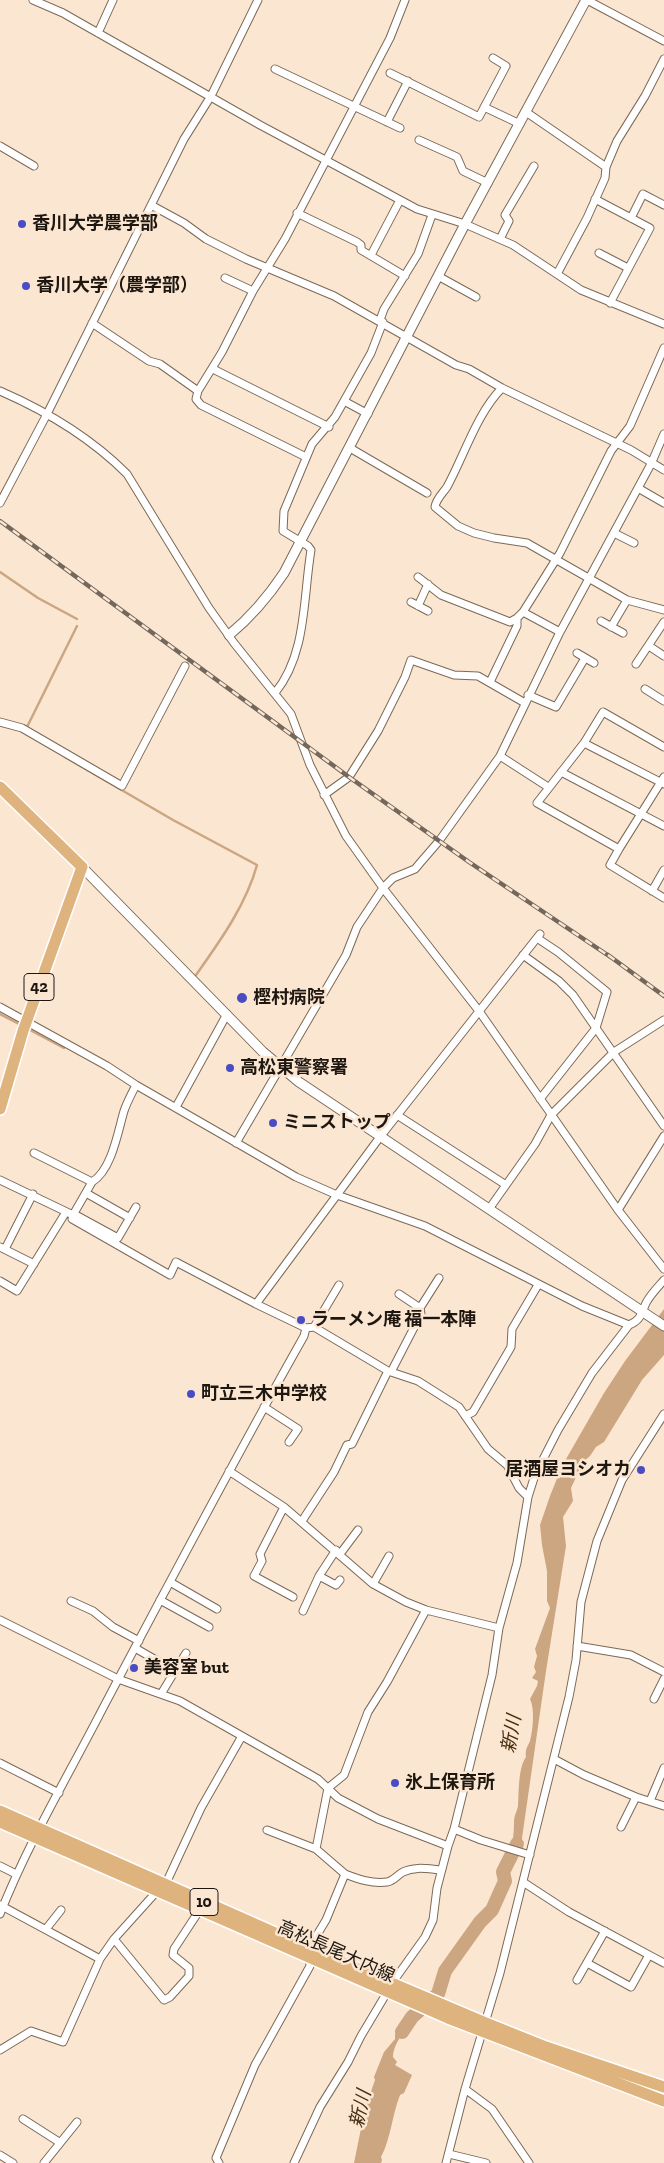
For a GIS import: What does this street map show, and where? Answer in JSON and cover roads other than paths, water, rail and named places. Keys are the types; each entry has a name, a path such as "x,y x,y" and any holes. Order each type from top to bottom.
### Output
{"main road":[{"path":"0,787 82,867"},
{"name":"42","path":"0,1109 26,1021 82,867"},
{"name":"高松長尾大内線","path":"0,1811 38,1834"},
{"name":"高松長尾大内線","path":"0,1822 38,1834 407,1996 664,2101"},
{"name":"高松長尾大内線","path":"160,1888 199,1911 309,1953"},
{"name":"高松長尾大内線","path":"485,2028 664,2087"}],"street":[{"path":"33,0 98,33 325,161 400,200 432,215 465,224 513,245 581,290 664,324"},
{"path":"98,33 113,0"},
{"path":"0,503 47,414 184,139 211,96 258,0"},
{"path":"306,457 201,405 196,399 198,390 213,369 253,291 285,239 390,38 405,0"},
{"path":"229,636 246,621 275,586 368,414 465,224 587,0 664,41"},
{"path":"390,73 479,117 506,66 493,58"},
{"path":"557,274 588,218 605,178 606,167 617,141 659,72 664,59"},
{"path":"275,69 400,128"},
{"path":"388,122 408,81"},
{"path":"484,107 520,124"},
{"path":"526,112 606,167"},
{"path":"420,140 457,157 463,171 488,183"},
{"path":"0,146 34,166"},
{"path":"500,239 509,221 506,215 534,166"},
{"path":"631,218 643,194 664,205"},
{"path":"595,199 650,228 610,303"},
{"path":"371,255 400,200"},
{"path":"151,205 184,223 206,239 266,268 334,296 382,321 438,355 617,443 664,470"},
{"path":"297,214 357,242 361,246 361,250 405,276"},
{"path":"275,693 286,680 298,647 310,550 308,546 283,531 284,511 312,444 329,427 371,353 384,309 418,254 432,215"},
{"path":"599,253 628,268"},
{"path":"438,276 476,297"},
{"path":"225,278 253,291"},
{"path":"92,323 149,361 160,364 198,390"},
{"path":"418,577 441,595 510,622 517,618 523,612 556,559 611,451 630,426 664,348"},
{"path":"213,369 329,427"},
{"path":"502,388 486,411 446,488 435,503 435,507 458,526 474,533 503,540 527,543 627,600 664,610"},
{"path":"0,391 47,414 90,441 127,474 209,608 291,714 310,766 346,836 383,888 478,1012 618,1210 664,1268"},
{"path":"344,401 368,414"},
{"path":"236,1143 346,955 357,927 383,888 393,878 415,869 420,864 439,841 500,756 560,632 651,464 664,434"},
{"path":"350,448 427,493"},
{"path":"638,488 664,503"},
{"path":"614,533 634,543"},
{"path":"418,606 428,584"},
{"path":"611,627 627,600"},
{"path":"411,602 428,612"},
{"path":"523,612 560,632"},
{"path":"490,682 517,626 517,618"},
{"path":"601,621 623,633"},
{"path":"636,664 664,622"},
{"path":"649,646 664,656"},
{"path":"577,653 594,664"},
{"path":"324,795 349,777 378,731 411,660 454,675 478,676 527,699 556,707 585,658"},
{"path":"0,722 22,728 122,786 185,666"},
{"path":"645,689 664,701"},
{"path":"619,849 537,803 584,743 603,712 664,747"},
{"path":"584,743 663,781 610,865 664,898"},
{"path":"500,756 548,787"},
{"path":"561,772 664,826"},
{"path":"82,867 227,1014 298,1082 664,1326"},
{"path":"652,891 664,870"},
{"path":"256,1304 380,1137 538,936 607,992 596,1028 540,1099"},
{"path":"523,956 573,995 664,1126"},
{"path":"0,1007 108,1066 136,1085 296,1176 337,1195 425,1226 538,1285 582,1306 629,1325"},
{"path":"176,1107 227,1014"},
{"path":"489,1209 535,1144 551,1115 614,1052 664,1020"},
{"path":"0,1282 17,1290 92,1182 98,1179 113,1150 125,1109 136,1085"},
{"path":"397,1115 506,1185"},
{"path":"618,1210 664,1136"},
{"path":"34,1153 92,1182"},
{"path":"0,1180 33,1194 118,1238 136,1207"},
{"path":"86,1193 130,1218"},
{"path":"33,1194 3,1248 34,1264"},
{"path":"71,1214 72,1219 170,1275 176,1262 256,1304 310,1327 390,1371 418,1380 459,1407 488,1449 507,1465 519,1488 528,1497"},
{"path":"302,1521 334,1472 347,1445 352,1444 421,1314 420,1308 439,1278"},
{"path":"294,2163 320,2107 390,1988 429,1928 432,1920 441,1870 454,1829 492,1675 499,1628 517,1563 528,1497 535,1475 558,1430 592,1373 629,1325 637,1321 644,1312 646,1303 664,1280"},
{"path":"100,1959 46,1929 1,1908 16,1874 118,1679 264,1408 304,1336 340,1285"},
{"path":"465,1416 473,1412 511,1347 512,1329 538,1285"},
{"path":"399,1294 420,1308"},
{"path":"264,1408 298,1429 289,1442"},
{"path":"446,2163 465,2089 485,2028 554,1759 573,1676 585,1580 604,1519 622,1480 664,1414"},
{"path":"230,1471 302,1521 373,1584 406,1602 426,1610 499,1628"},
{"path":"284,1507 260,1554 262,1561 254,1576 293,1597"},
{"path":"303,1610 320,1576 358,1530"},
{"path":"373,1584 389,1556"},
{"path":"320,1576 336,1585 340,1580"},
{"path":"170,1582 217,1608"},
{"path":"160,1600 209,1627"},
{"path":"71,1601 93,1611 113,1627 139,1641"},
{"path":"316,1849 328,1788 344,1775 368,1712 387,1682 426,1610"},
{"path":"0,1620 118,1679 180,1701 318,1779 338,1798 378,1819 448,1846"},
{"path":"577,1646 632,1655 664,1672"},
{"path":"135,1648 175,1671"},
{"path":"161,1694 186,1653"},
{"path":"654,1699 664,1679"},
{"path":"0,2050 32,2031 64,2042 100,1959 114,1939 160,1888 178,1859 201,1808 242,1736"},
{"path":"554,1759 584,1775 636,1797 664,1806"},
{"path":"0,1763 59,1793"},
{"path":"650,1800 664,1768"},
{"path":"622,1827 636,1797"},
{"path":"454,1829 481,1840 530,1854"},
{"path":"266,1830 316,1849 345,1874 370,1882 392,1880 400,1873 412,1868 441,1870"},
{"path":"0,1866 16,1874"},
{"path":"219,2163 216,2158 249,2077 310,1966 309,1953 326,1920 345,1874"},
{"path":"523,1882 569,1912 664,1963"},
{"path":"46,1929 61,1910"},
{"path":"114,1939 164,2000 170,1997 189,1976 189,1968 174,1955 174,1949 199,1911"},
{"path":"577,1980 604,1931"},
{"path":"587,1964 631,1987 649,1955"},
{"path":"465,2089 492,2109 529,2163"},
{"path":"24,2119 59,2142"},
{"path":"44,2163 76,2122"},
{"path":"449,2154 486,2163"},
{"path":"0,2155 13,2163"}],"waterway":[{"path":"0,572 38,598 77,619"},
{"path":"27,727 77,626"},
{"path":"65,757 173,820 257,865 239,908 223,936 196,975"},
{"path":"0,1014 21,1025"},
{"path":"28,1029 64,1048"},
{"name":"新川","path":"402,2032 412,2017 438,1994 445,1971 480,1922 492,1910 505,1881 503,1872 517,1844"}],"railway":[{"path":"0,521 349,777 469,862 612,958"},
{"path":"608,955 664,996"}],"place":[{"name":"香川大学農学部","path":"22,224"},
{"name":"香川大学（農学部）","path":"26,286"},
{"name":"樫村病院","path":"242,998"},
{"name":"高松東警察署","path":"230,1068"},
{"name":"ミニストップ","path":"273,1123"},
{"name":"ラーメン庵 福一本陣","path":"301,1320"},
{"name":"町立三木中学校","path":"191,1394"},
{"name":"居酒屋ヨシオカ","path":"641,1470"},
{"name":"美容室 but","path":"134,1668"},
{"name":"氷上保育所","path":"395,1783"}]}
